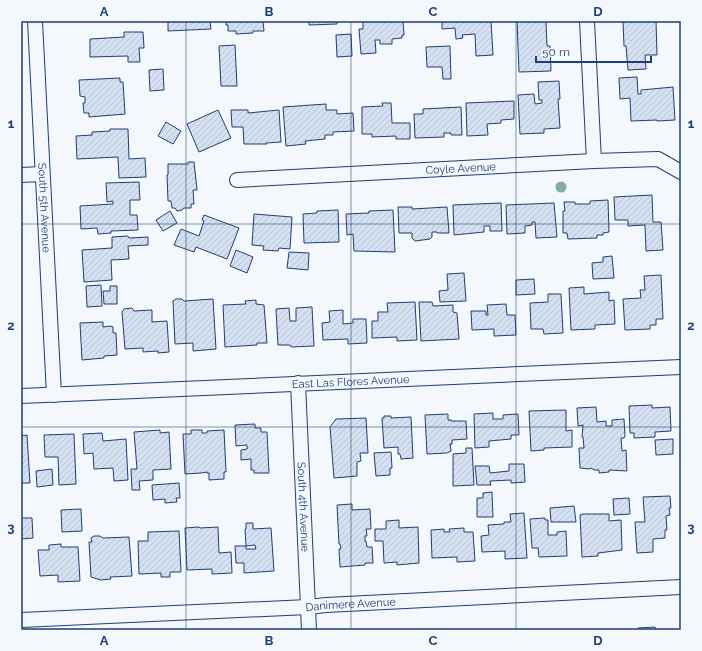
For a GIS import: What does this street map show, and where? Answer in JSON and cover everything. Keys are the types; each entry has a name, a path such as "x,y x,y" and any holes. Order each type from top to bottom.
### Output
{"street":[{"name":"South 5th Avenue","path":"35,21 54,395"},
{"path":"586,21 594,161"},
{"name":"Coyle Avenue","path":"237,180 658,159 681,172"},
{"path":"21,175 42,174"},
{"name":"East Las Flores Avenue","path":"21,396 681,366"},
{"name":"South 4th Avenue","path":"298,383 309,630"},
{"name":"Danimere Avenue","path":"21,620 308,607 681,587"}],"building":[{"path":"168,21 210,21 211,29 168,31"},
{"path":"226,21 263,21 264,31 236,34 236,31 228,31"},
{"path":"309,21 337,21 337,24 309,25"},
{"path":"363,21 403,21 404,35 402,35 402,38 392,39 392,44 380,44 380,40 375,40 376,53 361,54 359,29 363,29"},
{"path":"442,21 491,21 493,55 476,56 475,34 462,35 463,38 456,39 455,28 442,29"},
{"path":"517,21 546,21 547,46 550,46 551,71 519,72"},
{"path":"623,21 656,21 657,55 645,55 646,69 628,70 626,46 624,46"},
{"path":"124,32 143,32 144,48 139,48 140,62 128,62 128,56 90,57 90,39 124,37"},
{"path":"351,34 352,56 337,57 336,35"},
{"path":"235,45 237,86 221,86 219,46"},
{"path":"450,46 451,79 443,79 442,67 427,67 426,47"},
{"path":"163,69 164,90 150,91 149,70"},
{"path":"637,77 638,94 641,94 641,90 673,87 675,120 631,121 630,98 620,99 619,78"},
{"path":"120,78 120,82 123,82 125,114 89,117 89,113 84,113 83,103 85,103 85,97 80,96 79,80"},
{"path":"559,81 560,99 558,99 560,128 544,129 544,133 520,134 518,95 534,94 535,104 542,103 542,100 539,100 538,82"},
{"path":"514,101 514,119 501,120 501,123 487,124 488,135 467,136 466,103"},
{"path":"382,103 391,103 392,123 410,123 410,139 396,139 396,136 372,137 372,134 362,134 362,107 383,106"},
{"path":"326,104 326,110 337,110 337,114 353,113 354,131 333,132 333,135 325,135 325,139 305,141 306,144 286,146 283,107"},
{"path":"461,107 462,135 451,135 451,133 444,133 444,137 415,138 414,114 423,114 423,109"},
{"path":"218,110 231,138 199,152 187,124"},
{"path":"231,110 248,110 248,113 279,110 281,142 266,143 267,144 244,144 243,127 232,127"},
{"path":"166,122 181,131 173,144 158,136"},
{"path":"110,129 128,129 129,159 145,158 146,177 119,178 118,157 77,159 76,136 92,135 92,132 110,131"},
{"path":"188,162 194,162 197,190 193,190 194,204 191,204 191,208 184,208 177,211 175,208 172,208 171,201 168,201 168,164 188,164"},
{"path":"139,182 140,200 130,200 130,215 137,215 138,230 111,231 111,233 98,234 97,228 81,229 80,206 113,204 113,201 107,202 106,183"},
{"path":"652,195 653,222 661,222 663,250 646,251 645,225 628,226 628,220 615,220 614,197"},
{"path":"608,200 609,232 603,233 603,235 597,235 597,238 568,239 567,233 563,233 563,211 565,211 564,202 590,204 590,201"},
{"path":"501,203 502,231 490,231 490,226 484,226 484,232 454,235 453,205"},
{"path":"554,203 557,237 536,238 535,222 532,222 532,225 525,226 525,233 507,234 506,205"},
{"path":"398,207 412,207 412,209 447,207 449,233 432,232 432,237 430,239 415,241 412,238 412,233 399,233"},
{"path":"338,210 339,242 304,243 303,214 317,213 317,211"},
{"path":"393,210 395,252 354,251 353,234 347,235 346,214"},
{"path":"170,211 177,223 163,231 156,220"},
{"path":"254,214 292,217 290,249 279,248 278,251 263,250 264,246 252,245"},
{"path":"204,215 239,228 227,259 196,247 194,252 174,245 181,229 199,236 204,221 202,220"},
{"path":"128,236 129,238 148,237 148,245 128,246 129,259 111,260 112,280 84,282 82,250 112,248 112,237"},
{"path":"236,250 253,257 247,273 230,266"},
{"path":"289,252 309,253 308,270 287,268"},
{"path":"612,256 614,278 593,279 592,263 603,262 603,257"},
{"path":"464,273 466,301 440,302 439,291 448,290 447,274"},
{"path":"661,275 663,319 656,319 656,325 650,325 650,329 625,330 623,299 641,298 640,290 645,290 644,276"},
{"path":"534,279 535,294 516,295 516,280"},
{"path":"101,285 102,306 87,307 86,286"},
{"path":"110,286 117,286 117,304 104,304 103,291 110,291"},
{"path":"584,287 584,294 609,292 609,301 614,300 615,324 595,325 595,329 571,330 569,288"},
{"path":"548,294 561,294 563,333 544,334 543,329 531,329 530,303 548,302"},
{"path":"176,299 182,299 184,301 213,299 216,349 193,351 193,343 175,344 173,301"},
{"path":"256,300 256,304 264,305 267,343 225,347 223,305 246,304 245,301"},
{"path":"415,302 417,340 397,341 397,337 372,338 372,321 378,321 378,312 388,312 387,303"},
{"path":"419,302 432,302 433,306 453,305 453,312 457,313 459,339 421,341"},
{"path":"506,304 507,315 515,315 516,335 494,336 494,329 472,330 471,311 486,311 486,315 488,315 487,305"},
{"path":"312,307 314,346 291,347 290,345 278,345 276,309 289,308 290,321 296,321 296,308"},
{"path":"132,308 134,311 152,310 152,322 167,321 169,352 143,352 143,348 125,349 122,312 124,309"},
{"path":"343,310 343,324 353,323 353,319 366,319 367,343 348,344 348,339 323,340 322,323 330,322 329,311"},
{"path":"103,322 103,327 111,326 113,327 113,333 116,333 117,355 82,360 80,323"},
{"path":"652,405 652,408 670,407 671,431 655,432 655,437 634,438 634,433 630,433 629,406"},
{"path":"596,407 597,422 606,421 606,426 612,426 612,420 624,419 625,436 624,438 621,438 622,451 626,450 627,471 609,470 609,472 599,473 599,470 580,468 579,448 584,448 582,437 583,425 578,426 577,408"},
{"path":"566,410 566,431 572,430 572,447 544,448 544,450 531,451 529,411"},
{"path":"493,413 493,419 503,419 503,415 518,414 519,435 511,435 511,439 489,441 489,447 475,448 474,414"},
{"path":"448,414 448,420 466,421 467,439 452,440 452,444 450,444 451,451 447,453 427,454 425,415"},
{"path":"384,416 391,416 391,418 411,417 413,458 401,459 400,454 398,454 398,447 384,448 382,418 384,418"},
{"path":"366,418 368,453 360,453 361,461 357,462 357,476 334,478 330,427 336,419"},
{"path":"255,424 255,428 261,428 261,432 267,432 269,473 254,473 254,470 251,470 251,459 241,460 241,450 247,449 247,445 236,446 235,425"},
{"path":"160,430 160,433 169,432 171,469 153,470 153,480 139,481 140,490 132,490 131,469 137,469 134,432"},
{"path":"191,430 202,430 202,433 207,433 207,431 224,430 226,472 224,472 224,479 209,480 209,473 207,472 185,474 183,434 191,434"},
{"path":"102,433 103,441 126,439 128,480 114,481 113,468 94,469 93,453 84,454 83,434"},
{"path":"74,434 76,484 59,485 58,457 45,457 44,435"},
{"path":"27,435 30,483 21,483 21,436"},
{"path":"673,439 673,454 656,455 655,440"},
{"path":"466,448 472,448 474,485 453,486 453,454 466,453"},
{"path":"391,452 392,468 390,468 390,475 376,476 374,453"},
{"path":"509,464 524,464 525,482 511,483 511,480 490,481 491,485 477,485 475,466 489,466 490,473 509,471"},
{"path":"52,469 53,485 37,487 36,471"},
{"path":"179,483 180,498 176,498 177,502 165,503 165,499 153,500 152,485"},
{"path":"492,492 493,517 477,517 477,498 483,498 483,493"},
{"path":"670,496 671,508 669,508 670,515 666,516 667,530 665,530 665,538 653,539 653,552 637,553 635,522 645,522 643,497"},
{"path":"629,498 630,514 614,515 613,499"},
{"path":"352,504 352,510 370,509 371,529 366,529 367,536 365,536 365,541 367,547 372,547 373,563 340,567 339,549 341,549 339,544 337,505"},
{"path":"574,506 576,522 551,522 550,508"},
{"path":"81,509 82,531 62,532 61,510"},
{"path":"524,513 527,558 505,559 505,551 482,552 481,536 489,535 488,525 511,522 510,514"},
{"path":"609,514 609,521 621,520 622,550 598,553 598,556 582,557 580,515"},
{"path":"21,518 32,518 33,538 21,539"},
{"path":"545,518 545,520 548,520 548,535 557,535 557,532 566,531 567,556 539,557 538,548 532,548 530,519"},
{"path":"399,520 399,528 418,527 419,563 397,565 397,562 384,563 383,541 375,541 375,529 386,529 386,521"},
{"path":"246,523 253,523 253,529 271,528 274,571 244,573 244,563 236,563 235,546 246,546","holes":["255,545 256,549 246,549 246,546"]},
{"path":"218,527 219,553 231,552 232,573 212,574 212,569 187,570 185,528"},
{"path":"464,528 464,532 473,532 475,561 457,562 457,557 432,558 431,530 444,529 444,532 450,532 449,529"},
{"path":"179,531 181,572 170,572 170,577 161,577 161,573 139,574 138,541 148,541 148,532"},
{"path":"94,536 100,536 103,538 129,537 132,576 110,577 111,579 101,580 91,577 89,542 92,542 91,538"},
{"path":"61,544 61,547 78,547 80,581 58,582 58,575 40,576 38,550 49,550 49,545"},
{"path":"655,627 656,630 638,630 638,628"}]}
